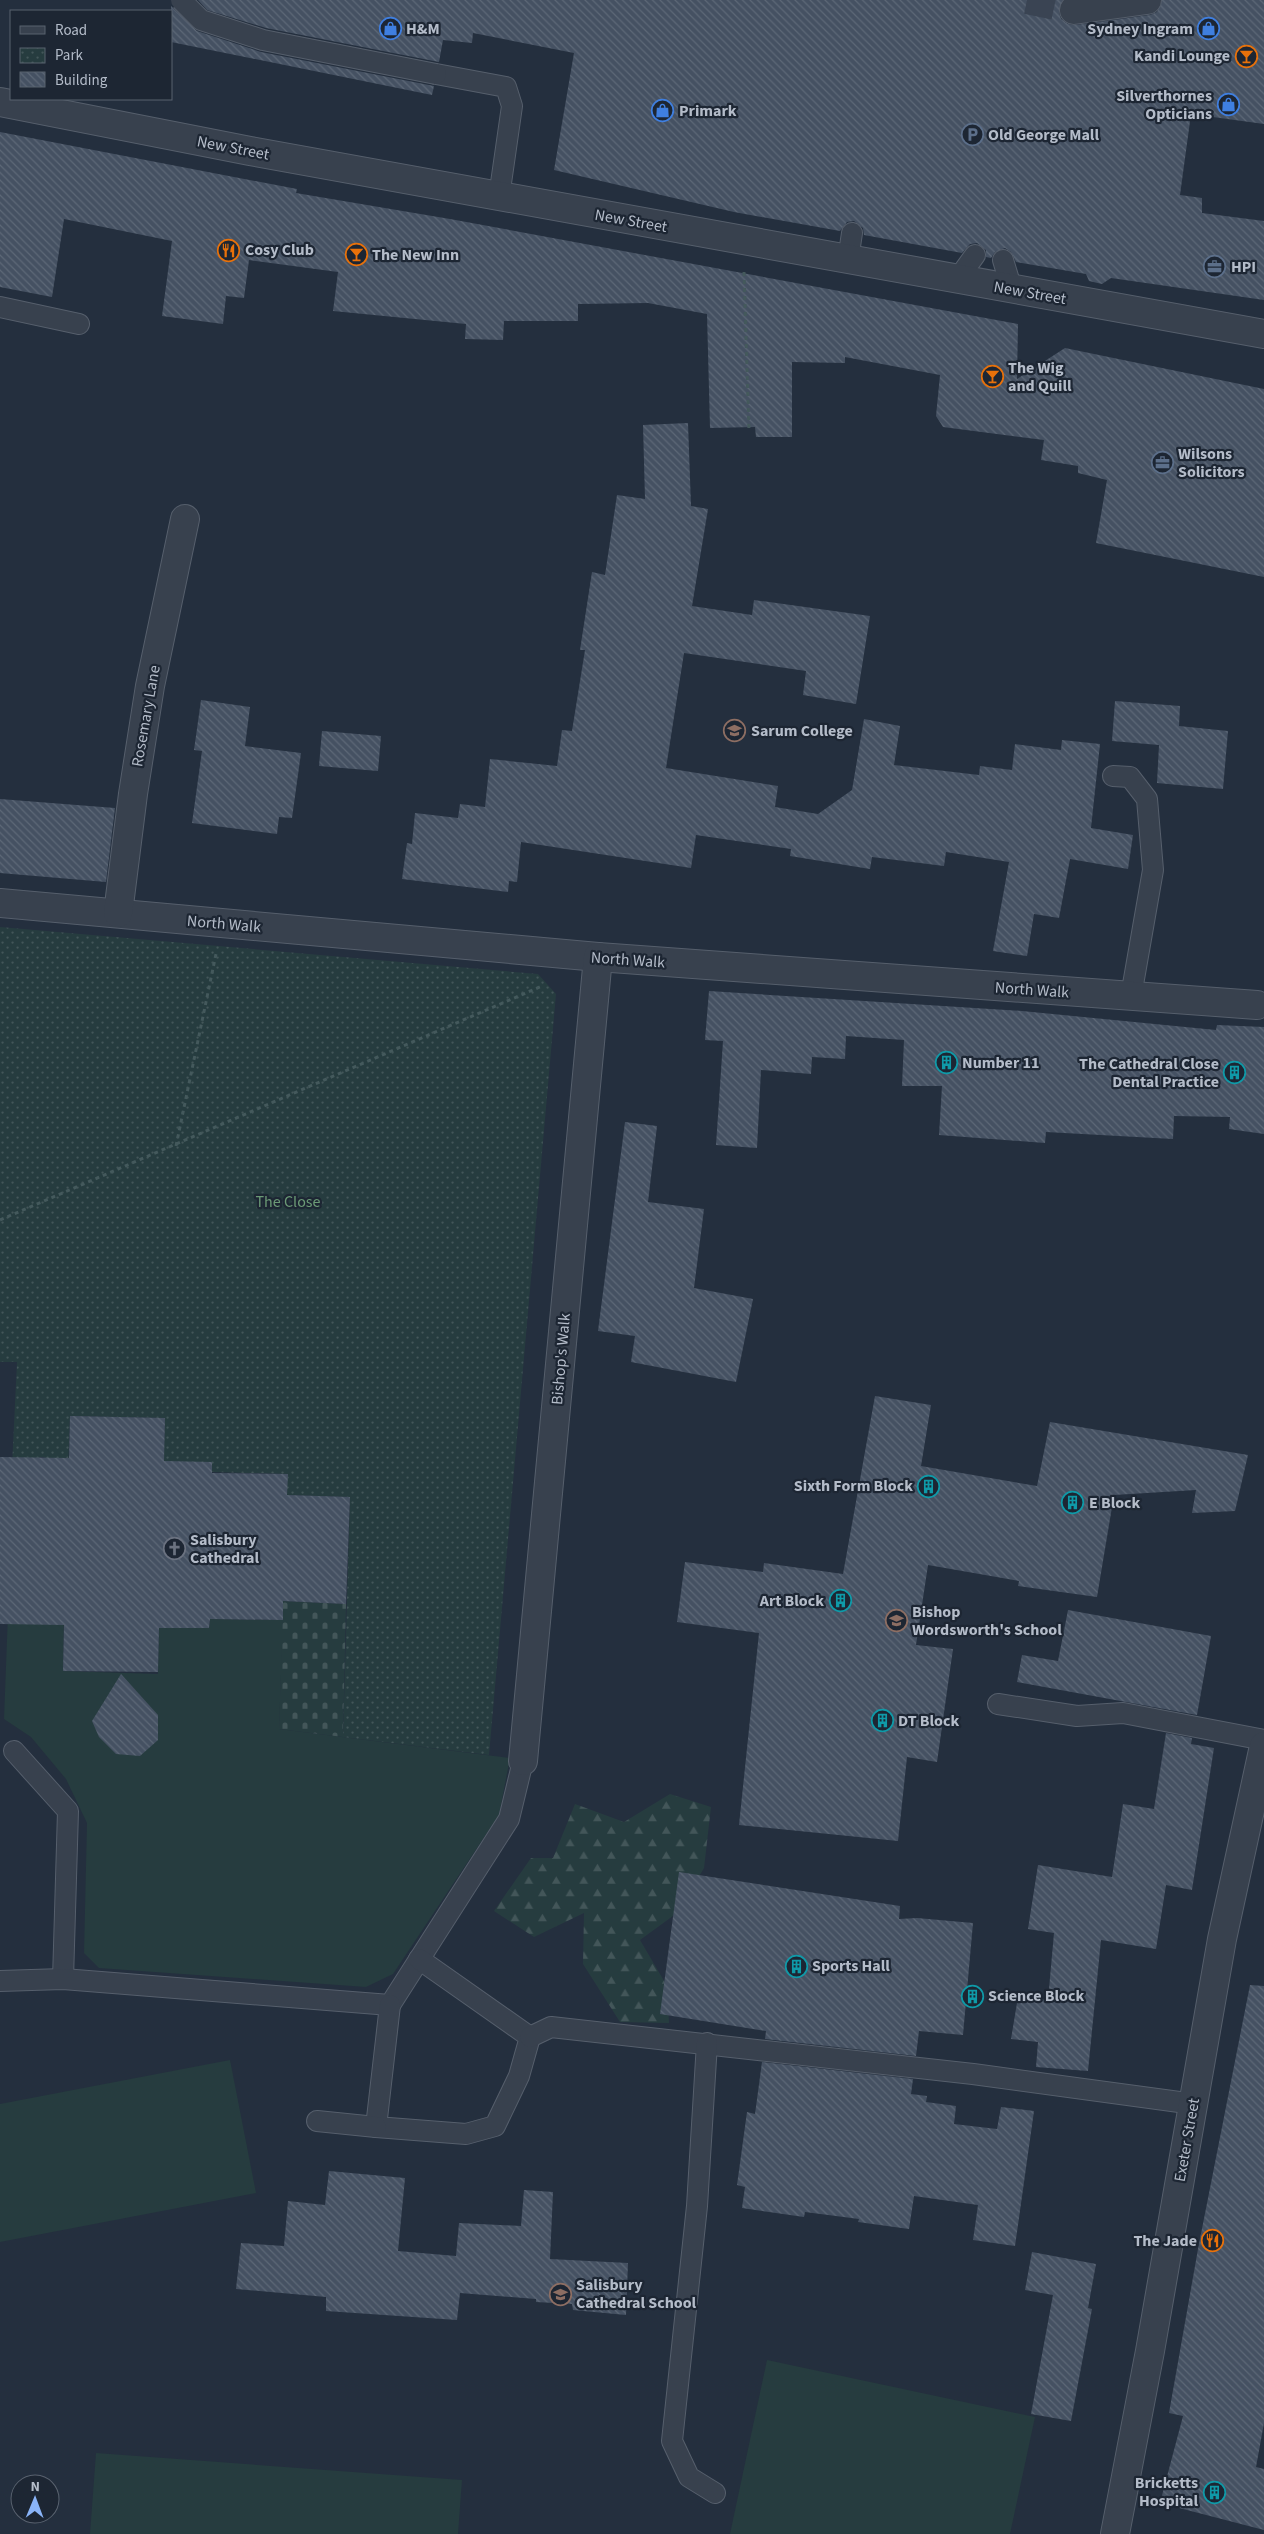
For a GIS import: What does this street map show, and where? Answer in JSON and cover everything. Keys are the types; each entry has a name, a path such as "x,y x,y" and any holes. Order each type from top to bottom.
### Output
{"street":[{"path":"1074,10 1147,0"},
{"name":"New Street","path":"0,102 499,197 1264,334"},
{"name":"Rosemary Lane","path":"118,913 133,794 150,686 184,519"},
{"name":"North Walk","path":"0,903 598,958 1257,1005"},
{"name":"Bishop's Walk","path":"523,1761 598,958"},
{"name":"Exeter Street","path":"1115,2534 1194,2104 1222,1939 1264,1746"}],"lane":[{"path":"181,0 201,20 263,40 506,87 512,106 499,197"},
{"path":"848,260 852,233"},
{"path":"957,280 975,255"},
{"path":"1003,260 1012,290"},
{"path":"0,308 79,324"},
{"path":"1113,776 1130,777 1147,799 1150,821 1153,870 1131,996"},
{"path":"998,1704 1077,1716 1124,1713 1264,1740"},
{"path":"14,1751 68,1811 63,1979"},
{"path":"376,2127 390,2005 509,1819 523,1761"},
{"path":"420,1959 530,2037"},
{"path":"0,1981 63,1979 390,2005"},
{"path":"317,2121 466,2134 496,2126 519,2076 530,2037 551,2027 973,2074 1194,2104"},
{"path":"707,2043 697,2206 672,2442 689,2477 715,2493"}],"path":[{"path":"744,241 748,432"},
{"path":"176,1146 221,924"},
{"path":"0,1220 176,1146 545,984"}],"green space":[{"name":"The Close","path":"0,927 538,974 556,994 489,1755 343,1737 350,1497 287,1495 287,1474 212,1472 178,1461 163,1472 165,1418 70,1416 68,1469 43,1457 39,1457 38,1468 12,1467 17,1362 0,1362"},
{"path":"283,1601 346,1604 343,1737 279,1729"},
{"path":"8,1613 64,1614 63,1671 158,1674 159,1617 205,1619 206,1628 209,1628 210,1619 283,1620 279,1729 510,1758 499,1815 393,1974 366,1987 99,1968 84,1953 87,1823 66,1779 31,1737 4,1719"},
{"path":"670,1794 711,1807 704,1868 677,1913 640,1940 667,1986 669,2023 620,2022 583,1964 584,1913 534,1937 494,1911 531,1858 553,1858 575,1804 624,1822"},
{"path":"230,2060 256,2193 0,2242 0,2104"},
{"path":"767,2360 1035,2417 1010,2534 730,2534"},
{"path":"96,2453 462,2480 458,2534 90,2534"}],"building":[{"path":"198,0 1063,0 1059,12 1061,19 1068,24 1076,25 1150,15 1157,12 1162,0 1264,0 1264,124 1191,114 1180,195 1202,198 1202,213 1264,221 1264,300 1111,278 1102,284 1089,281 1086,274 1016,262 1011,252 1005,248 995,252 991,258 986,257 986,250 977,243 970,244 962,253 864,235 863,228 854,221 847,222 840,231 734,212 554,170 574,53 473,33 472,43 443,40 439,62 266,28 207,10"},
{"path":"171,6 197,31 261,52 434,86 432,95 172,42"},
{"path":"0,132 297,189 296,193 450,219 1018,324 1017,379 1065,348 1264,389 1264,577 1096,543 1107,480 1078,473 1078,466 1041,460 1044,440 943,427 936,416 940,375 845,357 845,363 792,362 792,437 756,437 755,427 710,428 707,314 648,303 578,304 578,321 504,321 503,340 465,339 466,324 333,311 338,272 249,260 244,298 226,296 223,324 162,316 172,241 64,219 52,297 0,287"},
{"path":"688,423 691,506 708,509 692,606 752,615 754,600 870,616 856,704 803,695 806,671 684,653 666,768 778,786 775,807 818,814 852,790 864,719 900,726 894,765 979,775 980,766 1012,770 1015,744 1061,750 1062,740 1100,744 1091,828 1133,835 1128,869 1070,859 1059,918 1034,914 1027,956 993,951 1009,862 946,852 944,866 872,857 870,869 790,856 791,849 696,835 691,868 521,842 517,882 509,881 508,892 402,879 407,843 412,844 415,813 458,818 460,804 485,807 490,759 557,766 562,730 572,731 585,650 580,650 592,572 605,575 617,495 645,499 643,425"},
{"path":"201,700 250,707 245,746 301,753 292,818 279,817 277,834 192,823 202,751 194,750"},
{"path":"1115,701 1180,706 1179,726 1228,731 1223,789 1157,783 1159,745 1112,741"},
{"path":"322,731 381,736 378,771 319,766"},
{"path":"0,799 115,808 106,882 0,873"},
{"path":"709,991 1022,1011 1216,1030 1217,1025 1264,1027 1264,1134 1229,1129 1230,1117 1174,1116 1173,1139 1046,1132 1045,1143 939,1135 942,1086 902,1086 904,1040 846,1036 845,1059 812,1057 811,1074 761,1070 757,1148 716,1145 723,1041 705,1040"},
{"path":"625,1122 657,1126 648,1202 704,1209 694,1288 753,1299 736,1382 631,1362 635,1336 598,1331"},
{"path":"875,1396 931,1405 921,1466 1037,1486 1050,1422 1248,1455 1235,1511 1192,1513 1196,1490 1114,1495 1097,1597 1018,1586 1019,1581 928,1565 916,1645 953,1649 937,1762 907,1757 898,1841 739,1825 759,1633 677,1622 685,1562 763,1572 764,1563 843,1574"},
{"name":"Salisbury Cathedral","path":"70,1416 165,1418 164,1461 212,1462 212,1473 288,1474 287,1495 350,1497 346,1604 283,1601 283,1620 210,1619 209,1628 159,1628 158,1672 63,1671 64,1625 0,1624 0,1457 69,1458"},
{"path":"1068,1610 1211,1636 1197,1715 1017,1682 1022,1655 1058,1661"},
{"path":"121,1674 158,1715 158,1740 140,1756 116,1754 99,1737 92,1721"},
{"path":"1166,1733 1192,1738 1191,1744 1214,1748 1192,1890 1166,1885 1156,1949 1101,1940 1088,2071 1036,2067 1038,2042 1011,2039 1018,1997 1048,2000 1054,1933 1028,1929 1038,1865 1112,1877 1123,1804 1154,1809"},
{"name":"Sports Hall","path":"679,1872 900,1906 899,1919 917,1918 973,1923 963,2035 919,2031 916,2056 765,2039 766,2031 660,2014"},
{"path":"1250,1985 1264,1986 1264,2423 1256,2467 1264,2469 1264,2530 1160,2503 1183,2416 1169,2413 1198,2249"},
{"path":"762,2062 913,2079 911,2094 927,2096 926,2102 956,2106 954,2124 997,2129 1001,2107 1034,2111 1015,2246 973,2240 978,2205 914,2196 909,2229 858,2222 859,2219 805,2212 804,2217 742,2208 745,2187 737,2185 747,2112 755,2114"},
{"path":"329,2171 405,2178 398,2251 456,2256 459,2223 521,2226 524,2190 553,2192 550,2259 628,2263 626,2315 573,2310 572,2304 536,2302 536,2299 460,2293 457,2320 326,2311 326,2297 236,2289 241,2243 284,2246 288,2201 325,2205"},
{"path":"1032,2252 1096,2264 1088,2308 1092,2309 1071,2421 1031,2414 1053,2295 1025,2290"}],"tunnel":[{"path":"1027,0 1074,10"}],"place":[{"name":"H&M","path":"390,29"},
{"name":"Sydney Ingram","path":"1209,29"},
{"name":"Kandi Lounge","path":"1246,56"},
{"name":"Silverthornes Opticians","path":"1228,105"},
{"name":"Primark","path":"663,111"},
{"name":"Old George Mall","path":"972,135"},
{"name":"Cosy Club","path":"229,250"},
{"name":"The New Inn","path":"356,255"},
{"name":"HPI","path":"1215,267"},
{"name":"The Wig and Quill","path":"992,377"},
{"name":"Wilsons Solicitors","path":"1162,463"},
{"name":"Sarum College","path":"735,731"},
{"name":"Number 11","path":"946,1063"},
{"name":"The Cathedral Close Dental Practice","path":"1235,1073"},
{"name":"Sixth Form Block","path":"929,1486"},
{"name":"E Block","path":"1073,1503"},
{"name":"Salisbury Cathedral","path":"174,1549"},
{"name":"Art Block","path":"840,1601"},
{"name":"Bishop Wordsworth's School","path":"896,1621"},
{"name":"DT Block","path":"882,1721"},
{"name":"Sports Hall","path":"796,1966"},
{"name":"Science Block","path":"972,1996"},
{"name":"The Jade","path":"1213,2241"},
{"name":"Salisbury Cathedral School","path":"560,2294"},
{"name":"Bricketts Hospital","path":"1214,2492"}]}
